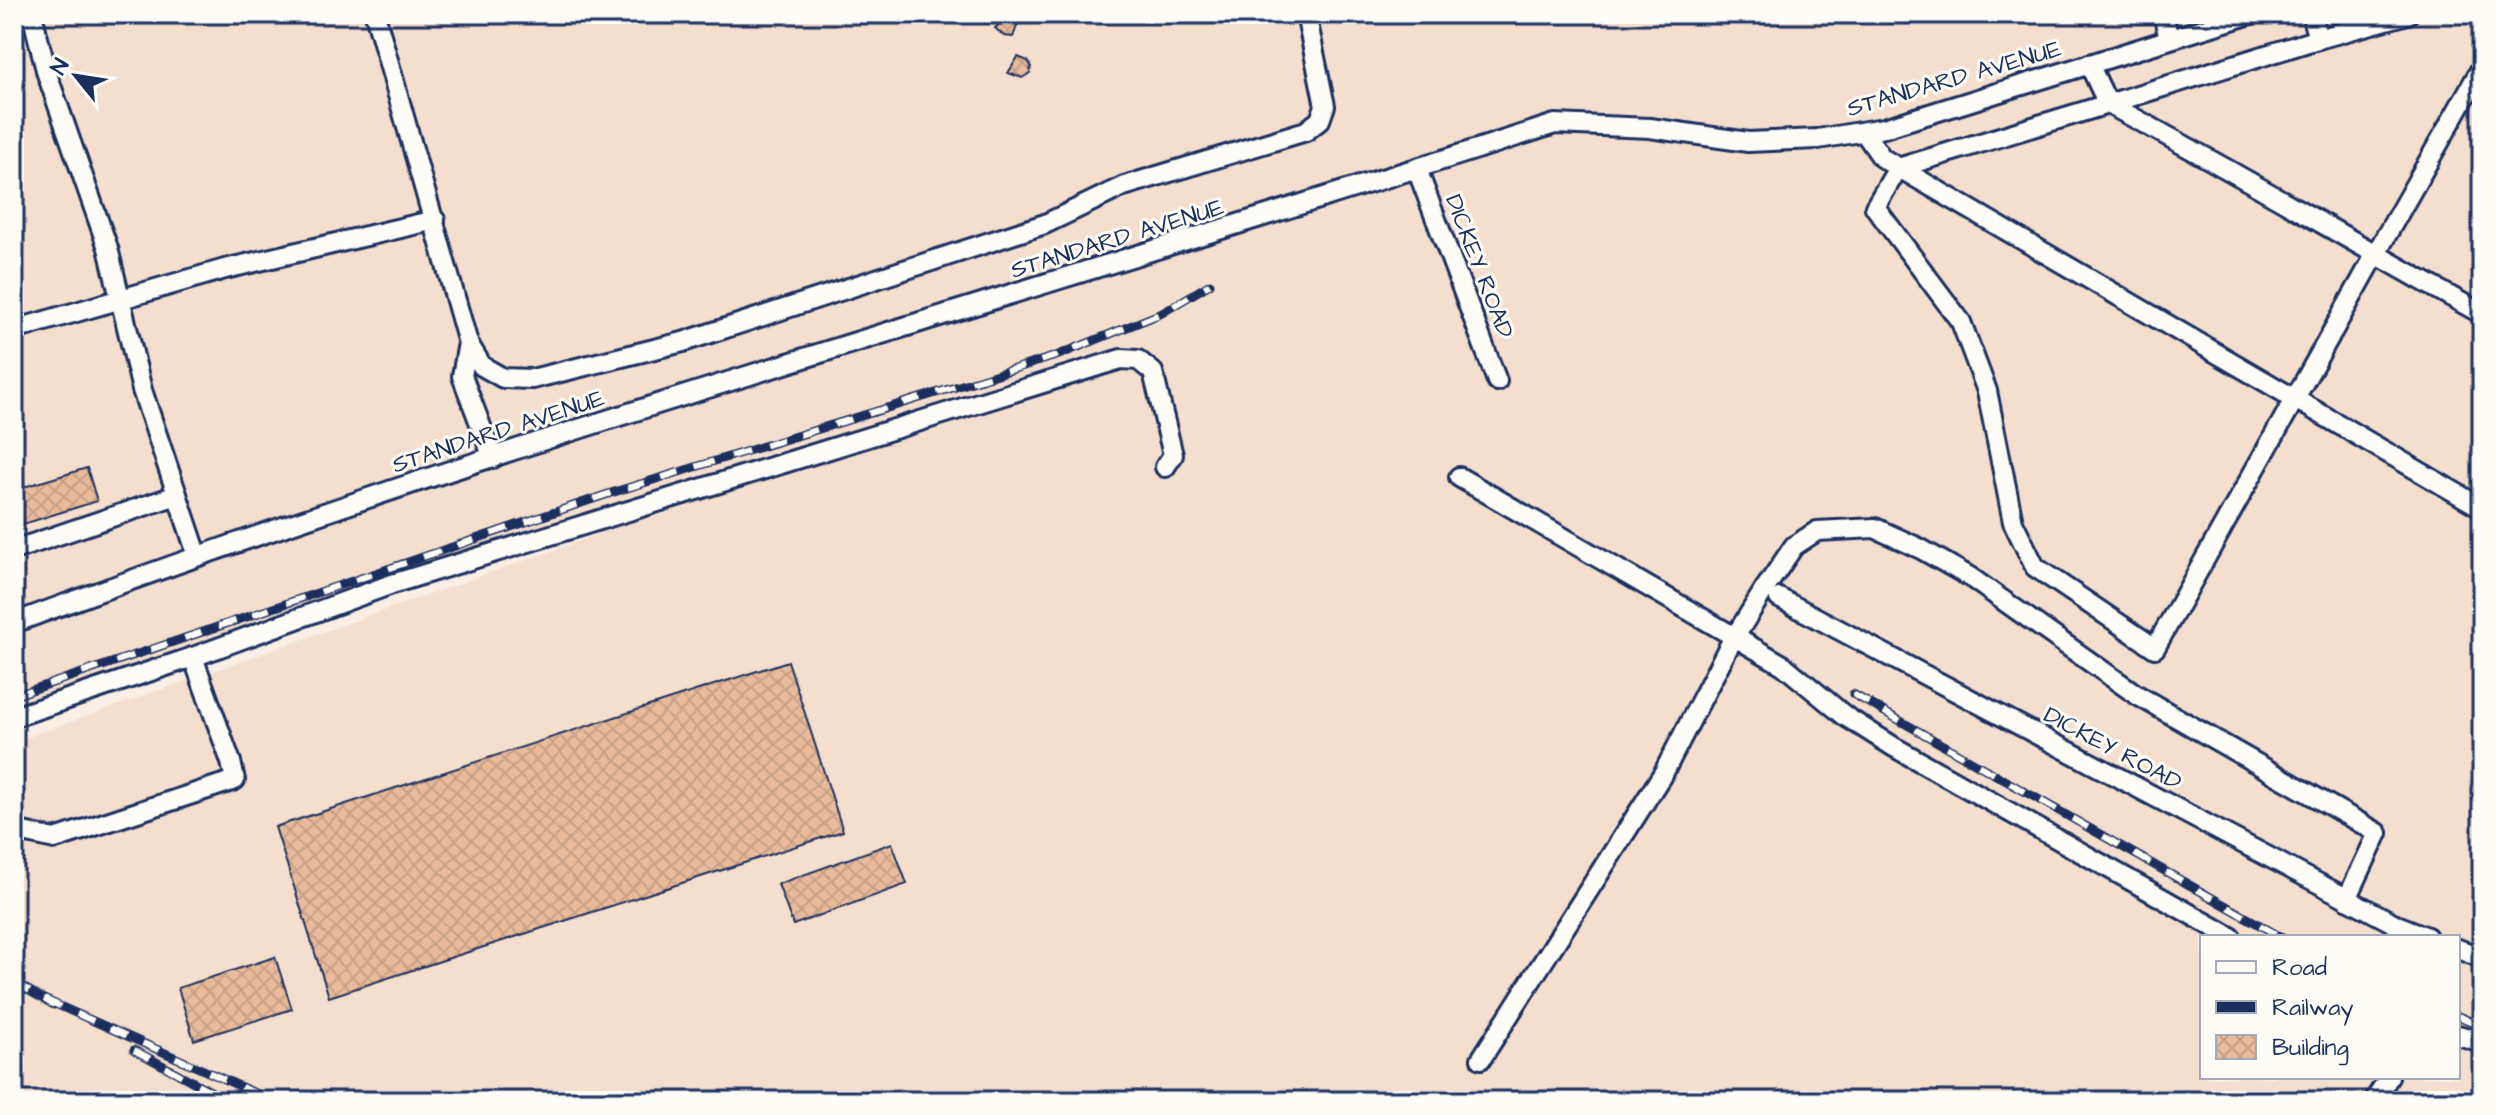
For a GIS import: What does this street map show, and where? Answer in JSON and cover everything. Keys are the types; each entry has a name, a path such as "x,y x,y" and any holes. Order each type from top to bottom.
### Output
{"street":[{"path":"32,14 47,74 108,248 142,390 197,554"},
{"path":"375,14 468,343 482,366 503,378 532,379 683,342 1045,224 1124,186 1306,131 1320,120 1325,106 1306,14"},
{"path":"2163,14 2169,39"},
{"name":"STANDARD AVENUE","path":"14,623 197,554 493,458 1555,124 1650,128 1748,142 1818,139 1864,132 2251,14"},
{"path":"2311,14 2318,39"},
{"path":"2408,14 1898,168 1875,207 1961,322 1987,391 2013,522 2023,548 2035,567 2155,648 2482,67"},
{"path":"2089,64 2108,104 2482,314"},
{"path":"1864,132 1882,158 1898,168 2482,508"},
{"name":"DICKEY ROAD","path":"1417,169 1497,381"},
{"path":"14,330 225,269 435,220"},
{"path":"468,343 462,376 493,458"},
{"path":"14,717 193,657 392,584 1121,359 1138,360 1153,372 1173,455 1165,467"},
{"path":"1459,477 1783,665 1845,716 1894,747 2227,935"},
{"path":"14,550 177,495"},
{"path":"1481,1059 1664,772 1736,637 1794,546 1817,531 1875,528 1970,577 2137,695 2378,833 2347,899"},
{"name":"DICKEY ROAD","path":"1779,598 2347,899 2423,935"},
{"path":"14,830 55,839 235,780 193,657"},
{"path":"2460,950 2482,958"},
{"path":"2460,1036 2482,1042"},
{"path":"2374,1101 2388,1079"}],"shaded area":[{"path":"14,14 2482,14 2482,1101 14,1101 14,742 1167,332 14,721"}],"building":[{"path":"1006,18 1018,23 1013,37 1004,36 995,28"},
{"path":"1018,57 1028,61 1031,66 1030,73 1022,78 1008,73"},
{"path":"87,468 97,501 14,527 14,490"},
{"path":"788,661 843,831 329,997 275,827"},
{"path":"892,843 907,884 793,925 778,884"},
{"path":"275,957 292,1009 194,1040 178,988"}],"railway":[{"path":"14,696 611,493 1056,356 1162,313 1210,284"},
{"path":"1853,694 2277,935"},
{"path":"14,982 54,1005"},
{"path":"44,999 273,1101"},
{"path":"2460,1017 2482,1026"},
{"path":"134,1050 229,1101"}]}
